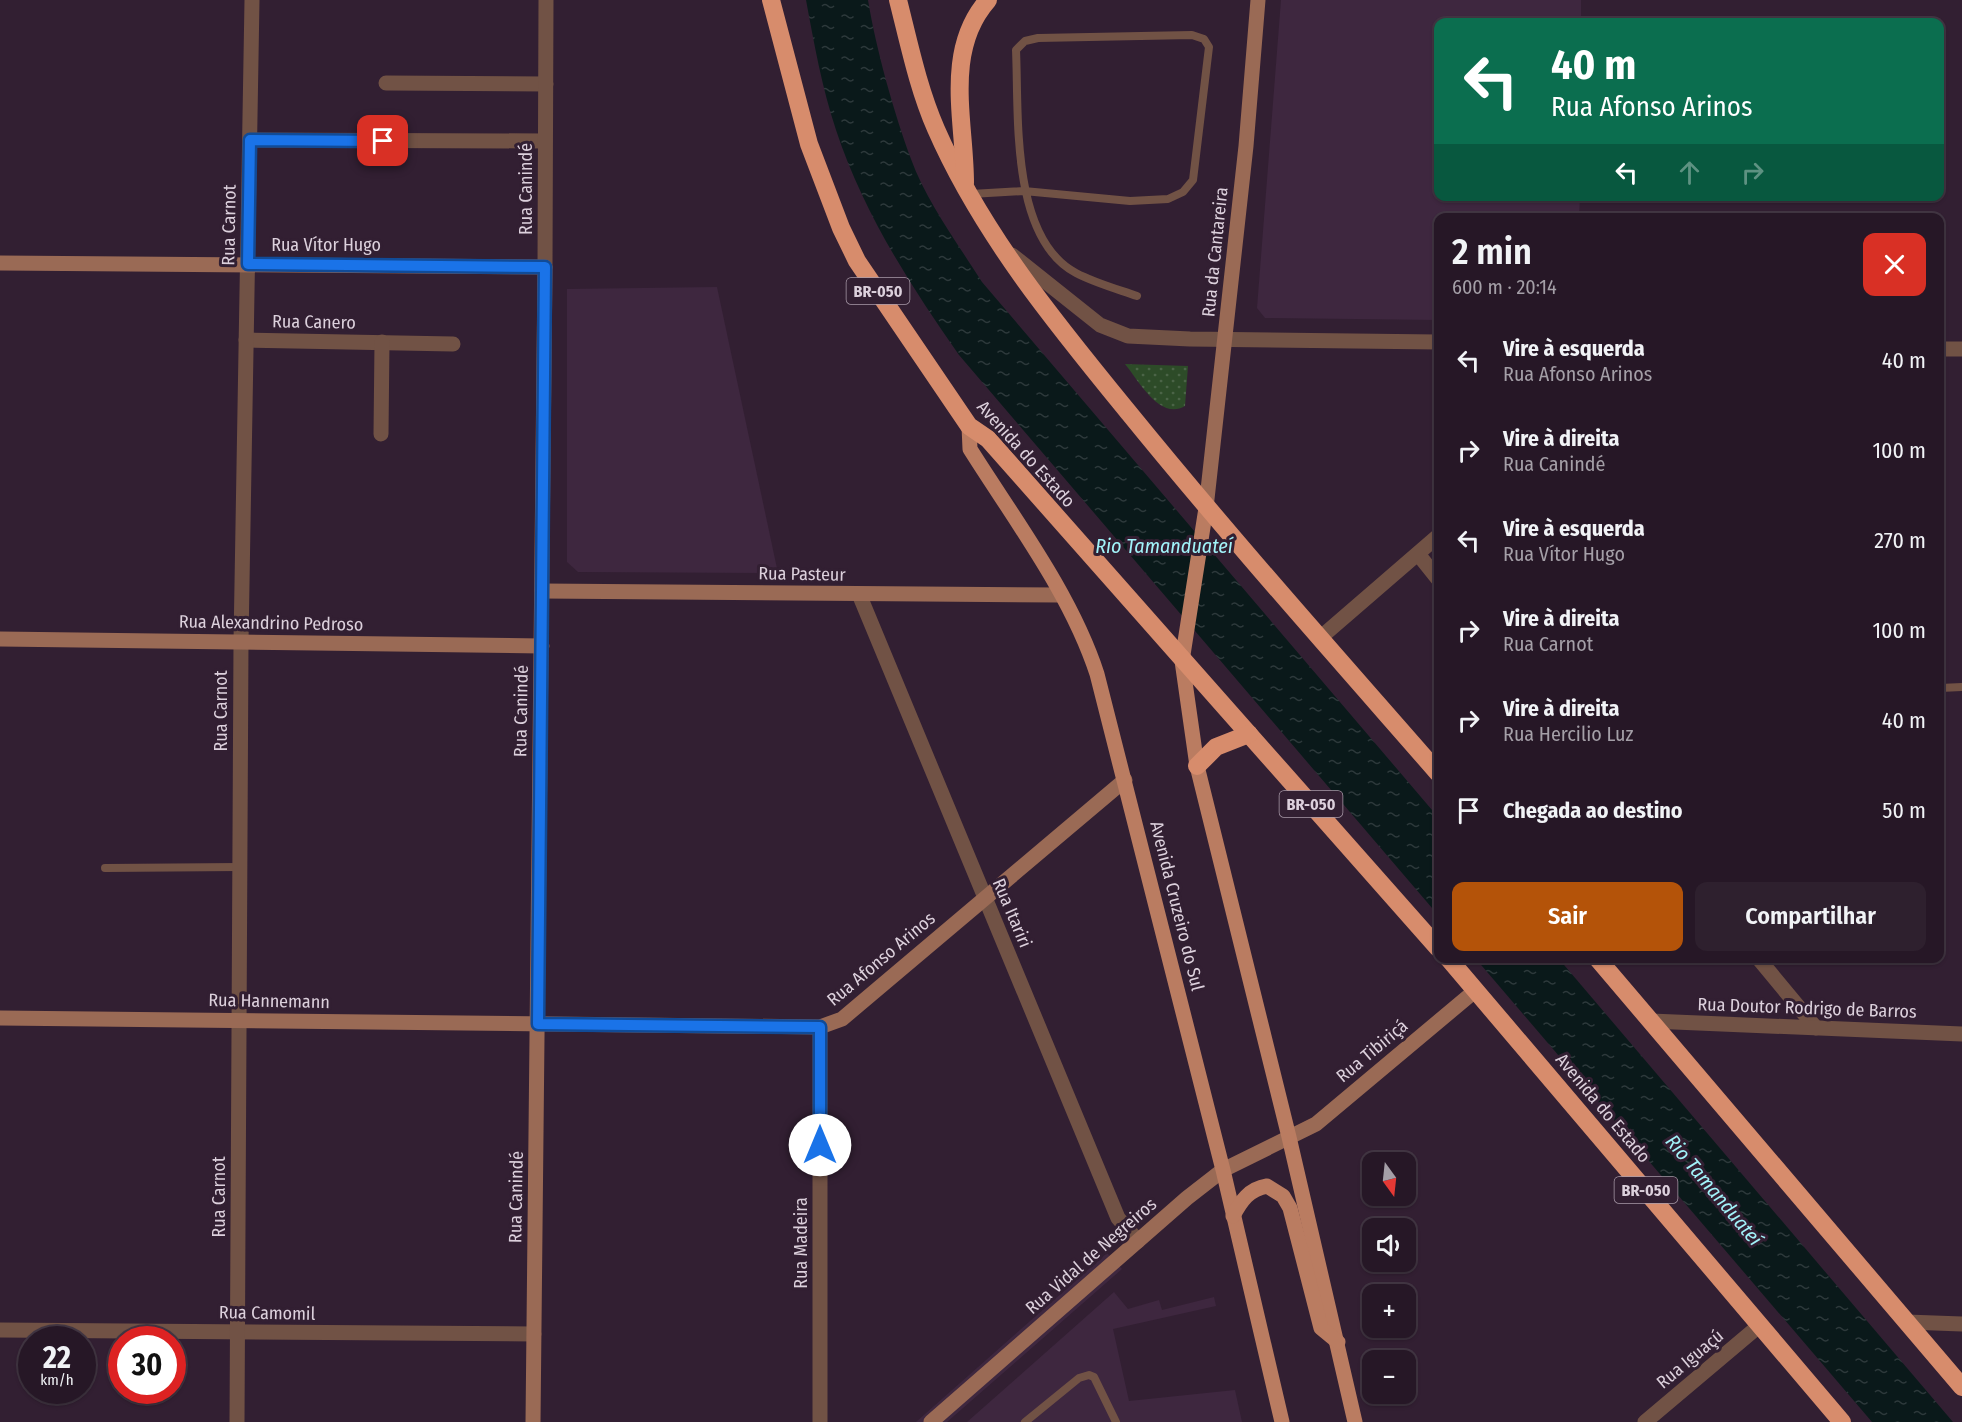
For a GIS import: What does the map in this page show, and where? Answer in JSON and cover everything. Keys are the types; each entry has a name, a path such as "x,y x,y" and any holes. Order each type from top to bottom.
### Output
{"highway":[{"name":"Avenida do Estado","path":"771,0 809,144 841,228 857,261 969,426 988,439 1434,943"},
{"path":"898,0 917,74 935,127 1001,245 1053,319 1206,508 1434,768"},
{"path":"968,189 965,142 958,100 960,71 969,30 988,0"},
{"path":"1197,766 1216,747 1249,734"},
{"name":"Avenida do Estado","path":"1452,963 1842,1422"},
{"path":"1601,963 1962,1387"}],"main road":[{"name":"Avenida Cruzeiro do Sul","path":"969,426 970,448 1061,595 1089,652 1125,780 1223,1170 1282,1422"},
{"path":"1206,508 1182,661 1197,766 1290,1137 1355,1422"},
{"path":"1233,1216 1245,1197 1260,1187 1267,1186 1283,1196 1290,1208 1321,1328 1338,1342"}],"street":[{"name":"Rua Carnot","path":"237,1422 241,642 252,0"},
{"name":"Rua Canindé","path":"533,1422 542,646 546,0"},
{"name":"Rua da Cantareira","path":"1206,508 1246,146 1258,0"},
{"path":"386,82 546,84"},
{"path":"250,140 545,141"},
{"path":"1001,245 1075,307 1115,332 1142,338 1434,342"},
{"name":"Rua Vítor Hugo","path":"0,263 545,267"},
{"name":"Rua Canero","path":"246,340 453,344"},
{"path":"381,434 382,342"},
{"path":"1944,349 1962,349"},
{"path":"1320,638 1434,540"},
{"path":"1418,554 1434,574"},
{"name":"Rua Pasteur","path":"542,591 1061,595"},
{"name":"Rua Itariri","path":"859,594 1118,1218 1138,1241"},
{"name":"Rua Alexandrino Pedroso","path":"0,639 542,646"},
{"name":"Rua Afonso Arinos","path":"538,1024 820,1027 842,1018 1125,780"},
{"path":"1762,963 1816,1028"},
{"name":"Rua Tibiriçá","path":"1290,1137 1316,1124 1476,990"},
{"name":"Rua Hannemann","path":"0,1018 538,1024"},
{"name":"Rua Doutor Rodrigo de Barros","path":"1651,1021 1962,1034"},
{"name":"Rua Madeira","path":"820,1027 820,1422"},
{"name":"Rua Vidal de Negreiros","path":"931,1422 1223,1170 1290,1137"},
{"path":"1908,1322 1962,1324"},
{"name":"Rua Iguaçú","path":"1645,1422 1760,1325"},
{"name":"Rua Camomil","path":"0,1330 534,1335"}],"lane":[{"path":"968,189 1024,191 1130,201 1168,199 1183,192 1193,180 1209,47 1204,39 1192,35 1038,38 1025,41 1016,50 1024,191 1035,227 1062,262 1076,273 1137,296"},
{"path":"1944,688 1962,687"},
{"path":"105,868 240,867"},
{"path":"1025,1422 1079,1378 1089,1375 1094,1377 1116,1422"}],"shaded area":[{"path":"1281,0 1581,0 1581,18 1434,18 1434,201 1580,201 1579,213 1434,213 1434,320 1265,318 1257,308"},
{"path":"717,287 778,573 578,572 567,562 567,289"},
{"path":"1107,1253 1122,1269 947,1422 916,1422"},
{"path":"1114,1292 1128,1309 1159,1300 1162,1310 1214,1297 1216,1306 1113,1329 1129,1401 1235,1390 1242,1422 967,1422"}],"green space":[{"path":"1125,364 1188,366 1185,406 1176,409 1159,404"}],"water":[{"name":"Rio Tamanduateí","path":"806,0 868,0 886,81 905,141 917,175 943,222 982,282 1434,812 1434,910 959,355 889,247 860,190 836,130 819,65"},
{"name":"Rio Tamanduateí","path":"1479,963 1562,963 1953,1422 1872,1422"}],"route":[{"path":"383,141 250,140 248,264 545,267 538,1024 820,1027 820,1145"}]}
